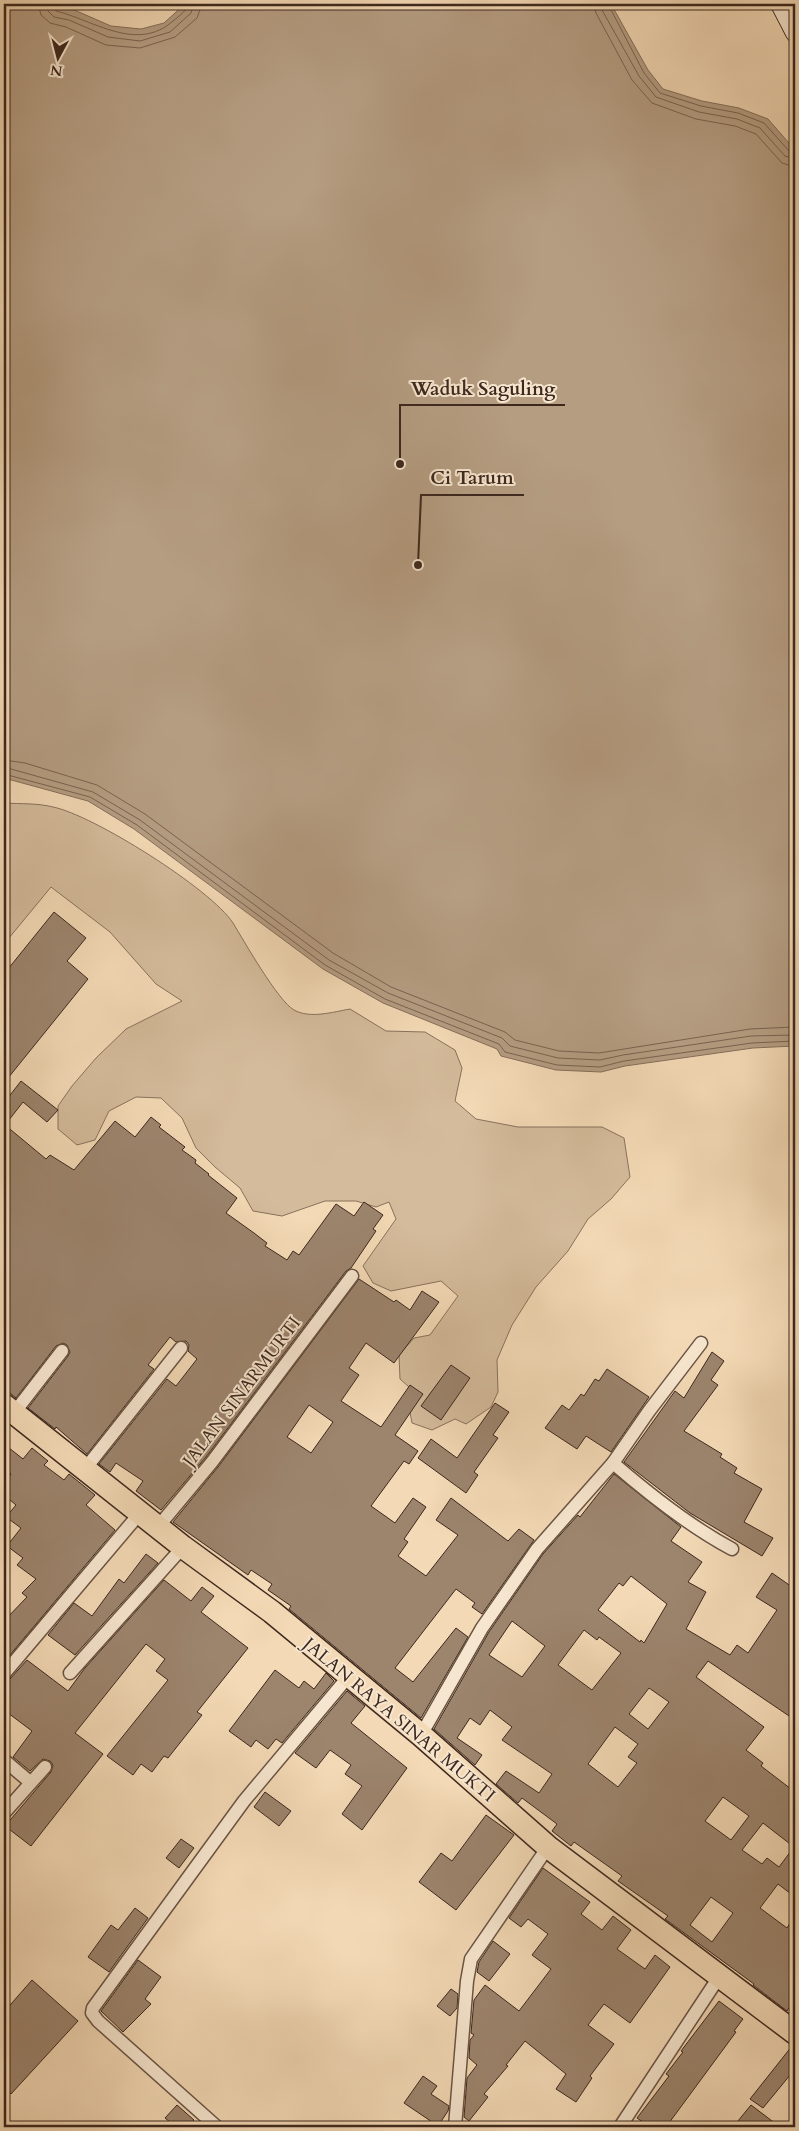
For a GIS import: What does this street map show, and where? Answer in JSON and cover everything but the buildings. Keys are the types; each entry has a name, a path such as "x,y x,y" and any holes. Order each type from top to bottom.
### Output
{"highway":[{"name":"JALAN RAYA SINAR MUKTI","path":"9,1409 182,1547 272,1612 348,1677 421,1735 548,1847 795,2033"}],"main road":[{"path":"780,4 795,32"}],"street":[{"name":"JALAN SINARMURTI","path":"158,1528 212,1462 352,1276"},
{"path":"421,1735 482,1628 538,1549 613,1463 649,1411 701,1343"},
{"path":"85,1469 181,1348"},
{"path":"9,1409 62,1352"},
{"path":"613,1463 666,1506 732,1549"},
{"path":"4,1674 140,1513"},
{"path":"70,1673 182,1547"},
{"path":"217,2127 98,2021 92,2013 93,2008 244,1801 348,1677"},
{"path":"4,1760 30,1782"},
{"path":"4,1813 45,1767"},
{"path":"455,2127 468,1970 471,1959 548,1847"},
{"path":"620,2127 720,1977"}],"shaded area":[{"path":"4,803 41,805 71,813 122,838 177,873 221,909 233,923 279,995 294,1010 300,1013 314,1014 350,1009 386,1031 425,1032 455,1050 462,1068 455,1101 476,1119 518,1127 602,1127 624,1138 630,1177 611,1199 588,1219 568,1251 536,1287 512,1325 497,1360 498,1392 491,1407 466,1424 455,1419 432,1430 412,1423 409,1407 417,1394 400,1379 399,1355 414,1338 430,1335 458,1296 441,1281 391,1291 373,1283 363,1266 396,1219 389,1202 376,1207 356,1201 325,1201 282,1216 253,1211 240,1188 196,1148 182,1118 161,1098 136,1097 109,1111 95,1140 77,1145 58,1129 58,1106 96,1058 126,1029 182,1001 156,984 110,932 51,887 4,944"}],"water":[{"path":"4,4 45,4 72,9 111,26 141,29 164,23 185,4 611,4 648,70 663,89 702,101 739,108 768,119 795,150 795,1046 753,1048 625,1066 601,1072 556,1070 501,1056 497,1049 383,1003 323,969 134,829 88,801 4,778"}],"place":[{"name":"Waduk Saguling","path":"400,464"},
{"name":"Ci Tarum","path":"418,565"}]}
